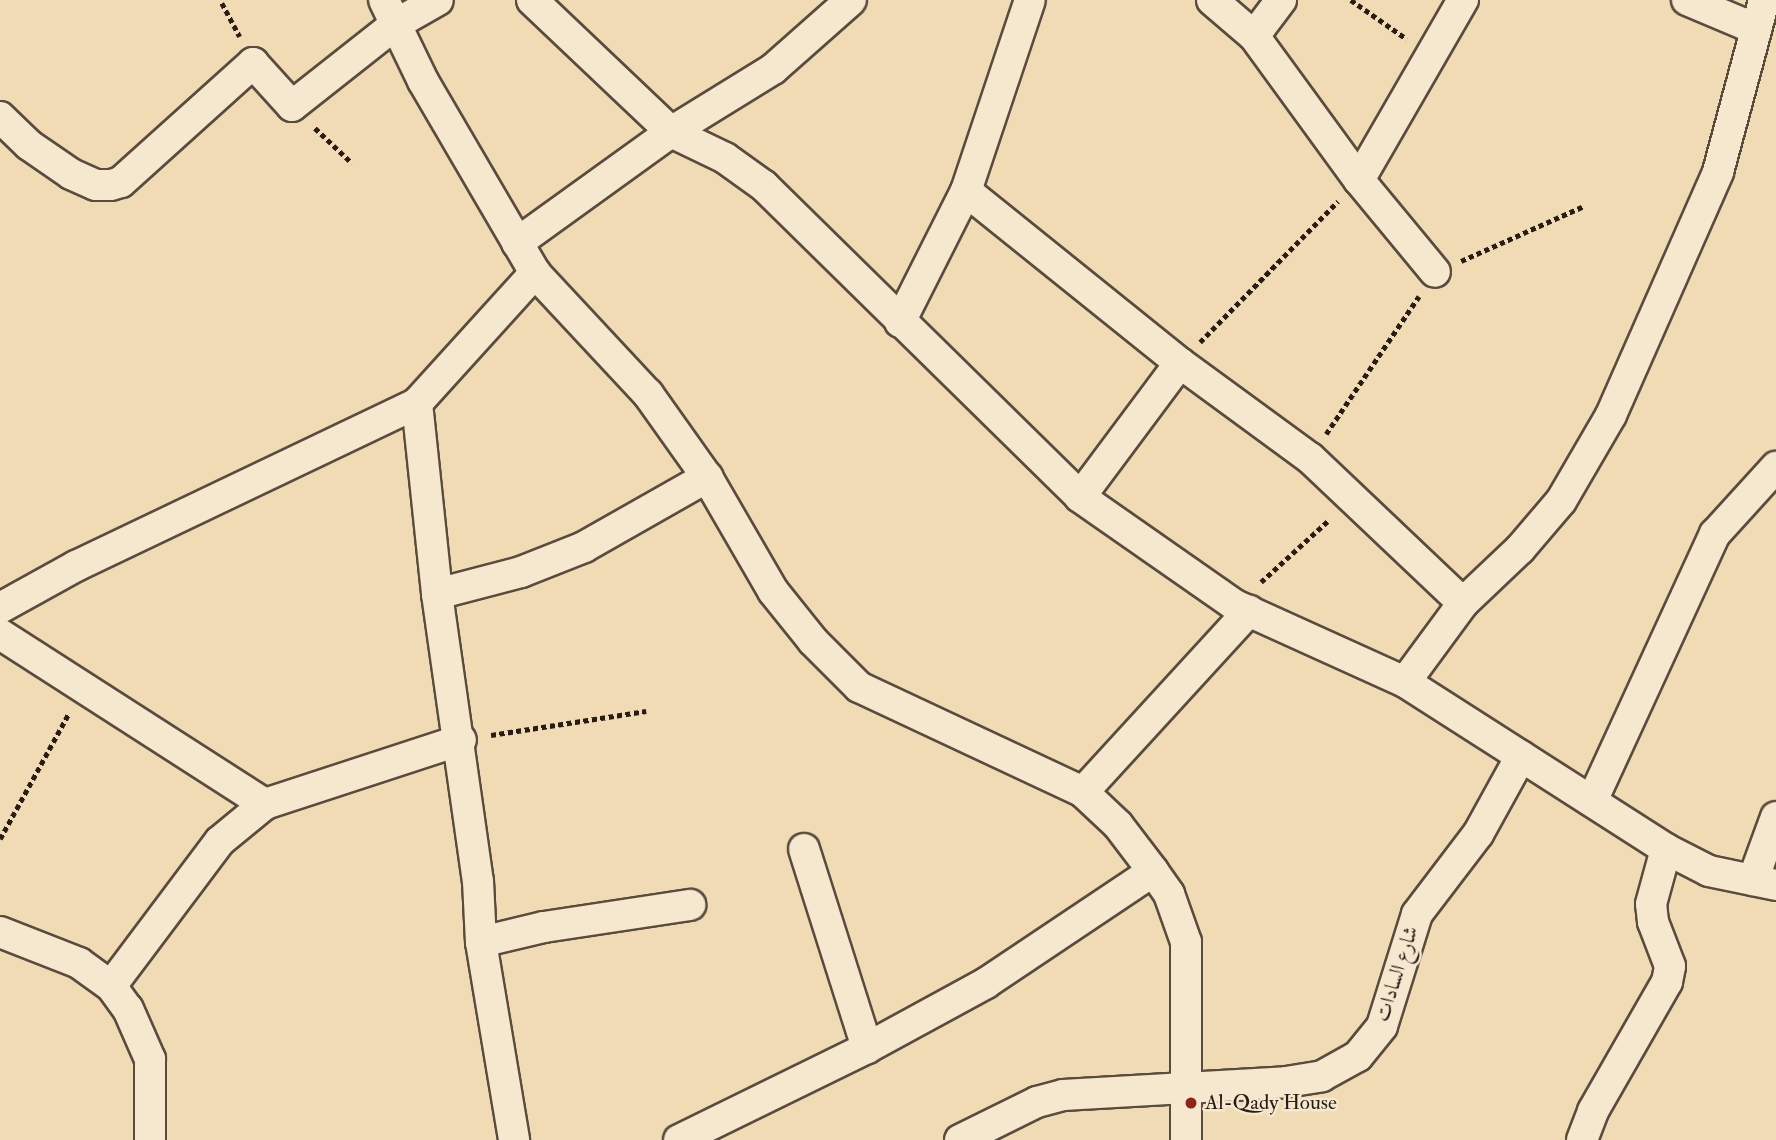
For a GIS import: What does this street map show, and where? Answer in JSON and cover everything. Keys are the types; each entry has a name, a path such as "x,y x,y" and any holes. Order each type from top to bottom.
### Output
{"street":[{"path":"0,117 29,145 71,174 96,185 111,185 121,182 253,62 292,106 390,12 438,0"},
{"path":"532,0 671,132 724,158 764,186 1080,497 1242,608 1405,682 1666,849 1709,871 1764,882 1776,817"},
{"path":"517,243 671,132 773,69 851,0"},
{"path":"900,322 966,191 1030,0"},
{"path":"1212,0 1254,36 1359,180 1434,272"},
{"path":"1254,36 1281,0"},
{"path":"1359,180 1463,0"},
{"path":"1687,0 1756,29"},
{"path":"1405,682 1463,603 1520,549 1561,501 1611,415 1718,172 1764,0"},
{"path":"390,12 535,272 648,394 707,477 773,591 846,678 1083,792 1118,825 1153,871 1169,894 1186,942 1186,1140"},
{"path":"966,191 1180,363 1310,458 1351,500 1463,603"},
{"path":"0,608 76,566 417,404 535,272"},
{"path":"1080,497 1180,363"},
{"path":"417,404 437,594 461,740 481,943 514,1140"},
{"path":"1592,801 1715,534 1773,474"},
{"path":"437,594 521,572 584,547 707,477"},
{"path":"1083,792 1242,608"},
{"path":"0,634 265,804"},
{"path":"111,986 220,841 265,804 461,740"},
{"name":"شارع السادات","path":"960,1140 1037,1102 1063,1095 1310,1078 1357,1056 1382,1026 1417,914 1478,834 1521,756"},
{"path":"803,849 867,1048"},
{"path":"1582,1140 1593,1111 1667,982 1670,967 1653,922 1651,904 1666,849"},
{"path":"696,1136 986,983 1153,871"},
{"path":"481,943 544,927 690,905"},
{"path":"0,932 79,963 111,986 142,1032 150,1059 150,1140"}],"path":[{"path":"1351,0 1431,57"},
{"path":"292,106 352,163"},
{"path":"1180,363 1359,180"},
{"path":"1310,458 1434,272 1584,206"},
{"path":"1242,608 1351,500"},
{"path":"0,839 83,687"},
{"path":"461,740 646,711"}],"place":[{"name":"Al-Qady House","path":"1191,1103"}]}
